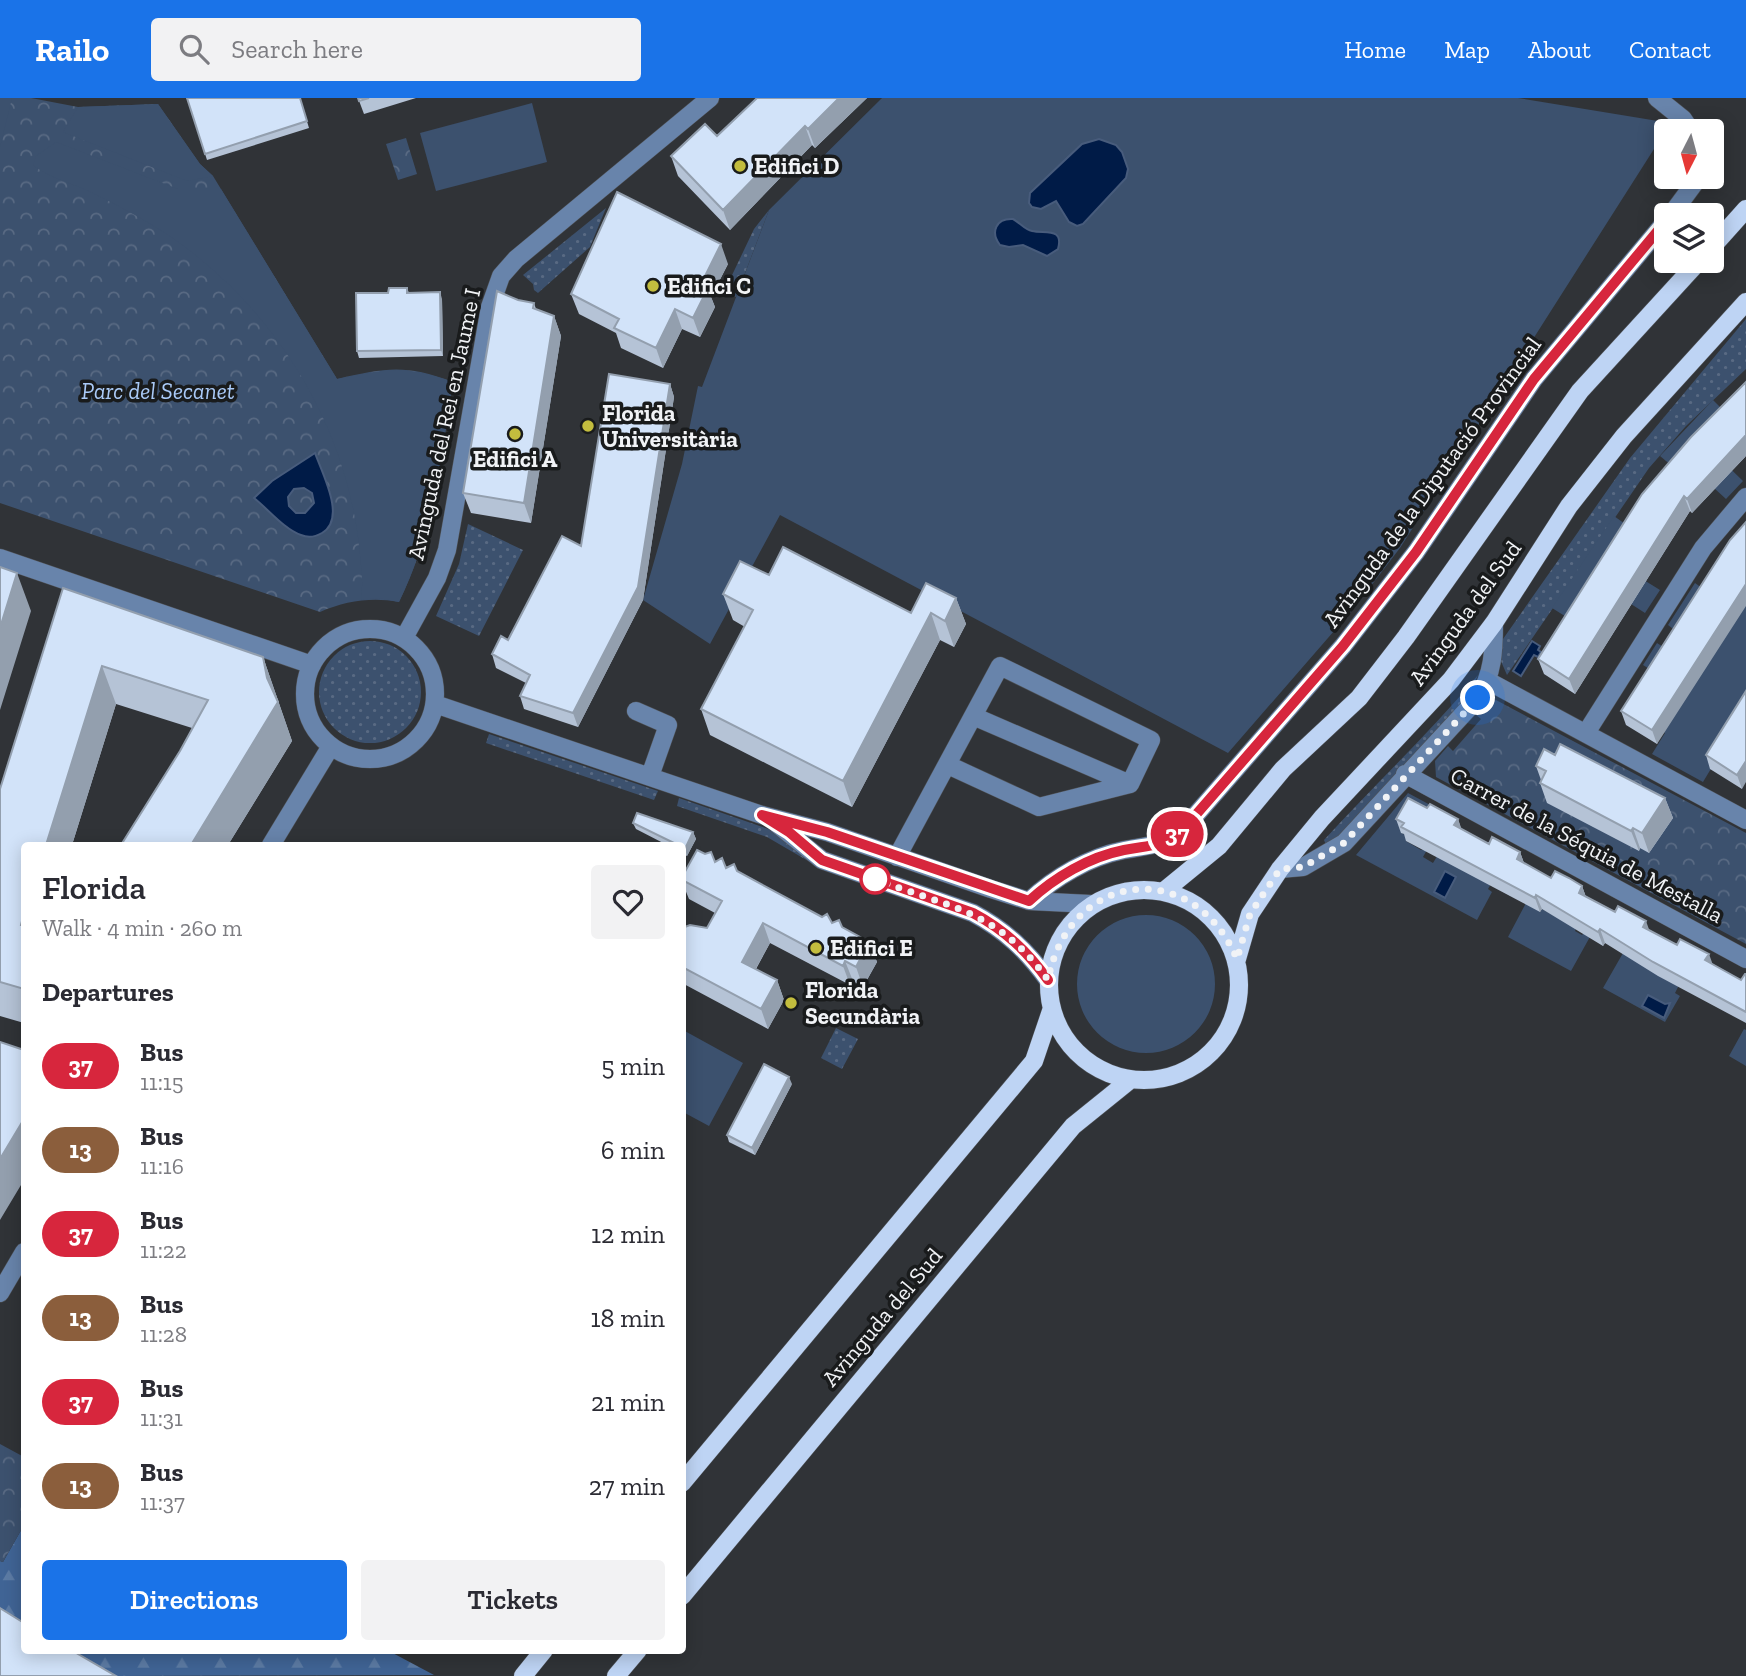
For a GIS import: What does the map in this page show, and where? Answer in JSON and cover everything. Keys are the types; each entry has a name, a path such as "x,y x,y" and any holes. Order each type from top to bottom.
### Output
{"main road":[{"path":"1724,234 1746,209"},
{"name":"Avinguda del Sud","path":"1164,891 1219,846 1283,769 1359,698 1406,637 1580,391 1688,273"},
{"name":"Avinguda del Sud","path":"1237,959 1250,914 1280,869 1322,818 1451,680 1494,623 1592,475 1746,302"},
{"path":"1137,890 1164,891 1189,900 1210,915 1226,935 1237,959 1240,982 1238,1004 1231,1026 1212,1052 1186,1071 1159,1080 1130,1080 1104,1072 1080,1057 1062,1036 1051,1010 1048,980 1054,952 1067,928 1091,904 1111,895 1137,890"},
{"name":"Avinguda del Sud","path":"686,1478 1034,1061 1051,1010"},
{"name":"Avinguda del Sud","path":"686,1591 1073,1126 1130,1080"},
{"path":"523,1676 541,1654"},
{"path":"616,1676 635,1654"}],"street":[{"name":"Avinguda del Rei en Jaume I","path":"404,638 437,578 447,550 490,307 501,276 516,259 710,98"},
{"path":"1657,98 1683,119"},
{"name":"Avinguda de la Diputació Provincial","path":"1029,901 1048,883 1100,857 1125,849 1160,846 1180,833 1343,646 1416,552 1534,379 1654,235"},
{"path":"1586,733 1703,548 1746,497"},
{"path":"0,558 312,665"},
{"path":"58,604 66,580"},
{"path":"1280,869 1303,867 1344,843 1478,698 1489,681 1494,623"},
{"path":"372,629 404,638 427,661 433,675 435,704 429,723 419,738 395,754 367,759 348,755 331,746 320,736 307,709 307,679 312,665 329,643 354,631 372,629"},
{"path":"897,857 1000,666 1152,740 1130,784 1039,807 948,765"},
{"path":"1489,681 1746,820"},
{"path":"435,704 762,815 827,832 1029,901 1091,904"},
{"path":"636,711 668,725 650,776"},
{"path":"974,716 1130,784"},
{"path":"273,842 331,746"},
{"name":"Carrer de la Séquia de Mestalla","path":"1405,774 1746,958"},
{"path":"762,815 789,832 822,860 973,913 995,924 1028,952 1048,980"},
{"path":"0,1293 6,1269 21,1255"}],"green space":[{"name":"Parc del Secanet","path":"0,98 31,98 78,107 158,104 200,164 213,176 337,379 383,370 408,370 453,382 440,467 428,522 411,576 399,602 359,601 320,612 0,503"},
{"path":"0,98 12,98 0,147"},
{"path":"882,98 1518,98 1654,120 1654,149 1400,548 1354,608 1228,753 780,515 710,644 643,600 682,464 698,386 702,387 769,210"},
{"path":"532,103 547,162 436,191 420,133"},
{"path":"158,104 200,164 213,176 187,181 63,132 78,107"},
{"path":"406,138 417,174 398,180 386,144"},
{"path":"56,142 178,189 221,189 337,379 395,370 421,373 453,382 440,467 428,522 411,576 399,602 379,598 361,600 362,576 358,537 350,493 336,450 319,408 297,369 271,332 242,298 174,239 120,207 33,165 36,156"},
{"path":"606,208 590,247 538,293 534,290 533,284 523,275"},
{"path":"769,210 736,297 724,292 754,229"},
{"path":"1746,319 1746,369 1686,426 1649,468 1507,675 1500,659 1503,639 1630,458"},
{"path":"1713,400 1734,421 1705,444 1743,481 1726,499 1714,488 1684,476 1660,456"},
{"path":"1614,516 1639,534 1615,562 1660,590 1645,613 1631,604 1576,623 1552,608"},
{"path":"468,524 523,550 479,636 436,616 459,564"},
{"path":"1695,583 1709,593 1746,596 1746,722 1718,757 1703,782 1652,754 1665,733 1660,729 1689,694 1643,665 1657,643 1671,652 1681,635 1668,625"},
{"path":"370,641 389,645 406,656 417,673 421,692 417,711 406,728 389,739 370,743 351,739 334,728 323,711 319,692 323,673 334,656 351,645"},
{"path":"1478,675 1469,695 1335,843 1326,845 1324,840"},
{"path":"1496,700 1746,833 1746,944 1436,777 1435,761 1448,746 1453,751 1481,719 1475,714"},
{"path":"489,734 658,791 654,800 486,743"},
{"path":"1408,793 1434,807 1402,833 1409,837 1406,841 1421,850 1428,848 1423,857 1433,863 1439,853 1492,882 1488,889 1492,892 1477,920 1356,855"},
{"path":"679,798 774,831 815,865 767,837 677,806"},
{"path":"1527,901 1540,912 1542,909 1576,928 1575,931 1582,935 1585,932 1591,935 1571,971 1508,937"},
{"path":"1146,915 1172,920 1195,935 1210,958 1215,984 1210,1010 1195,1033 1172,1048 1146,1053 1120,1048 1097,1033 1082,1010 1077,984 1082,958 1097,935 1120,920"},
{"path":"1623,953 1666,980 1680,983 1675,993 1680,996 1665,1022 1603,988"},
{"path":"836,1028 858,1039 842,1069 821,1058"},
{"path":"1744,1029 1746,1030 1746,1066 1729,1056"},
{"path":"686,1032 743,1063 709,1126 686,1114"},
{"path":"0,1444 21,1455 21,1530 3,1562 0,1561"},
{"path":"21,1530 21,1626 0,1614 0,1561 3,1562"},
{"path":"69,1654 395,1654 434,1675 107,1676"}],"shaded area":[{"path":"1099,139 1116,145 1122,152 1128,169 1126,178 1083,224 1077,226 1069,222 1056,201 1041,209 1032,207 1029,203 1030,193 1082,144"},
{"path":"1013,219 1029,230 1056,234 1058,249 1047,256 1023,245 1000,245 995,235 996,227 1002,221"},
{"path":"315,453 333,507 329,526 322,533 309,537 282,524 254,498 272,481","holes":["304,488 312,493 314,503 305,513 296,513 289,506 288,497 294,489"]},
{"path":"1532,641 1540,646 1538,650 1541,652 1538,657 1534,655 1521,676 1513,671"},
{"path":"1445,871 1456,877 1445,898 1434,892"},
{"path":"1648,995 1665,1004 1670,1003 1664,1018 1642,1006"}],"building":[{"path":"187,98 300,98 307,121 205,154"},
{"path":"757,98 839,98 808,129 805,126 723,210 671,156 705,124 717,136"},
{"name":"Edifici C","path":"617,192 721,244 701,284 708,288 693,318 675,309 656,348 614,328 619,319 571,294"},
{"path":"389,288 407,288 407,293 440,292 441,350 357,351 356,293 388,293"},
{"name":"Edifici A","path":"497,291 534,303 533,308 554,316 524,503 463,493"},
{"path":"609,374 670,384 638,587 573,713 520,696 530,675 492,654 501,636 508,640 562,536 581,546"},
{"path":"1746,382 1746,435 1687,499 1684,496 1569,679 1538,659 1642,494 1691,437"},
{"path":"1746,522 1746,584 1652,730 1621,711 1730,540"},
{"path":"783,547 911,613 926,583 956,598 945,621 931,613 843,781 701,709 753,610 723,594 740,561 769,575"},
{"path":"0,567 17,573 0,628"},
{"path":"63,588 263,657 267,678 278,702 193,842 123,842 180,751 208,700 102,666 47,842 21,842 21,988 0,982 0,789"},
{"path":"1746,691 1746,761 1737,775 1706,755"},
{"path":"1560,744 1665,798 1642,833 1633,828 1631,831 1540,783 1546,771 1536,766 1544,749 1555,755"},
{"path":"1408,798 1427,808 1430,804 1458,819 1454,825 1489,844 1492,837 1520,852 1517,859 1551,878 1555,871 1569,878 1582,886 1579,893 1615,912 1618,906 1646,921 1643,927 1677,945 1680,939 1709,954 1705,960 1741,980 1746,974 1746,1012 1653,962 1600,929 1598,932 1536,895 1535,898 1401,827 1404,823 1396,819"},
{"path":"637,813 693,832 686,847 686,842 672,842 633,823"},
{"name":"Edifici E","path":"697,850 705,854 711,852 715,862 722,858 726,868 734,864 737,871 822,917 827,914 832,923 839,920 842,927 869,942 856,967 845,961 843,966 763,923 742,962 777,980 761,1009 686,969 686,926 707,928 722,901 686,882 686,870"},
{"path":"0,1042 21,1049 21,1124 0,1159"},
{"path":"764,1064 789,1077 752,1148 727,1135"},
{"path":"0,1608 21,1621 21,1654 78,1654 116,1676 0,1676"}],"bus line":[{"name":"37","path":"1048,980 1028,952 995,924 973,913 822,860 789,832 762,815 827,832 1029,901 1048,883 1100,857 1125,849 1160,846 1180,833 1343,646 1416,552 1534,379 1654,235"}],"place":[{"name":"Edifici D","path":"740,166"},
{"name":"Edifici C","path":"653,286"},
{"name":"Florida Universitària","path":"588,426"},
{"name":"Edifici A","path":"515,434"},
{"name":"Edifici E","path":"816,948"},
{"name":"Florida Secundària","path":"791,1003"}],"route":[{"path":"875,879 973,913 995,924 1028,952 1048,980 1054,952 1067,928 1091,904 1111,895 1137,890 1164,891 1189,900 1210,915 1226,935 1237,959 1250,914 1280,869 1303,867 1344,843 1478,698"}]}
